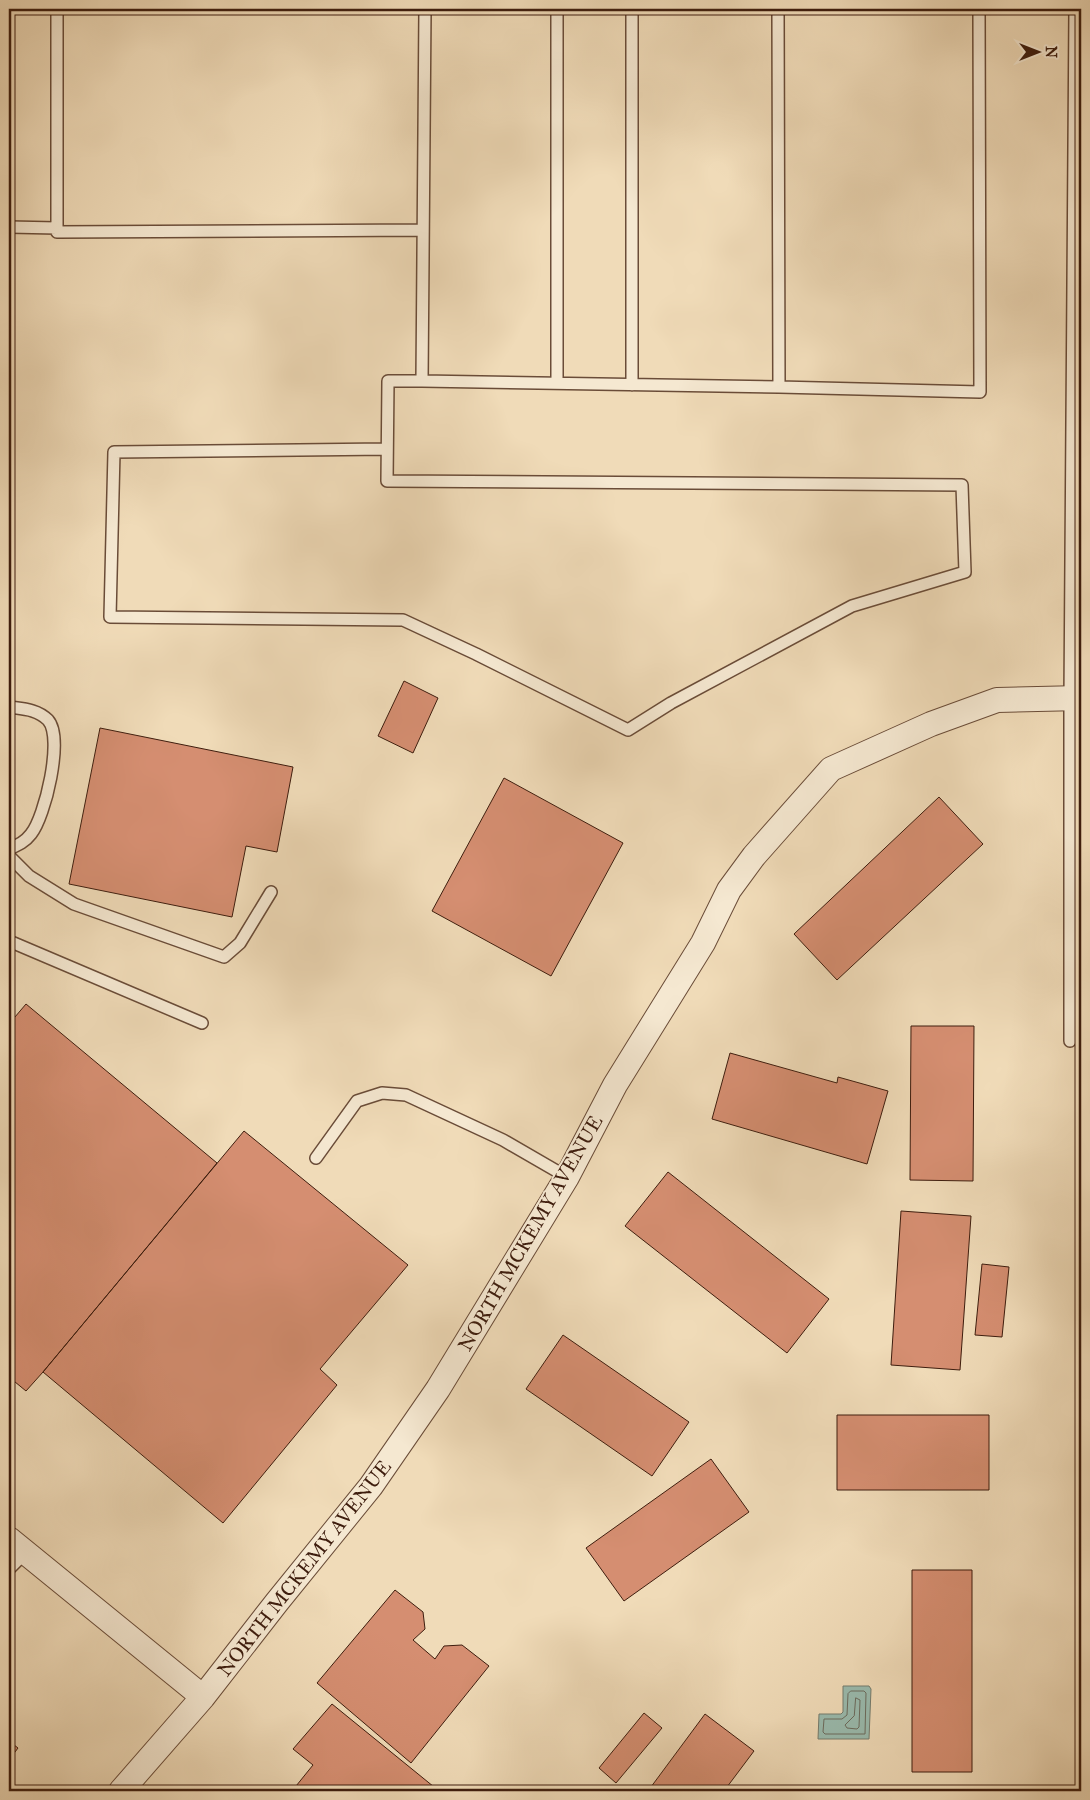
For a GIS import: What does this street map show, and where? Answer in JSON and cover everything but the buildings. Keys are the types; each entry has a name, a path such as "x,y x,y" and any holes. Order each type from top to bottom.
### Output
{"street":[{"name":"NORTH MCKEMY AVENUE","path":"14,1554 203,1697 371,1486 438,1389 567,1177 616,1085 703,943 729,890 754,856 832,769 931,724 997,700 1076,698"},
{"path":"121,1791 203,1697"}],"lane":[{"path":"57,9 57,232 423,230"},
{"path":"422,381 424,9"},
{"path":"556,9 557,383"},
{"path":"632,9 632,384"},
{"path":"778,9 779,387"},
{"path":"387,449 114,452 110,617 403,620 476,654 628,730 671,703 852,606 965,572 962,485 387,481 388,381 632,384 980,392 978,9"},
{"path":"1070,1041 1076,698 1075,9"},
{"path":"9,227 57,228"},
{"path":"9,707 39,712 50,722 55,742 53,769 41,813 32,833 21,844 9,849"},
{"path":"9,856 29,876 74,904 224,957 240,943 271,892"},
{"path":"9,942 202,1023"},
{"path":"316,1158 356,1101 382,1093 406,1095 502,1140 567,1177"}],"water":[{"path":"843,1686 869,1686 871,1689 869,1739 818,1739 819,1714 841,1714 843,1712"}]}
